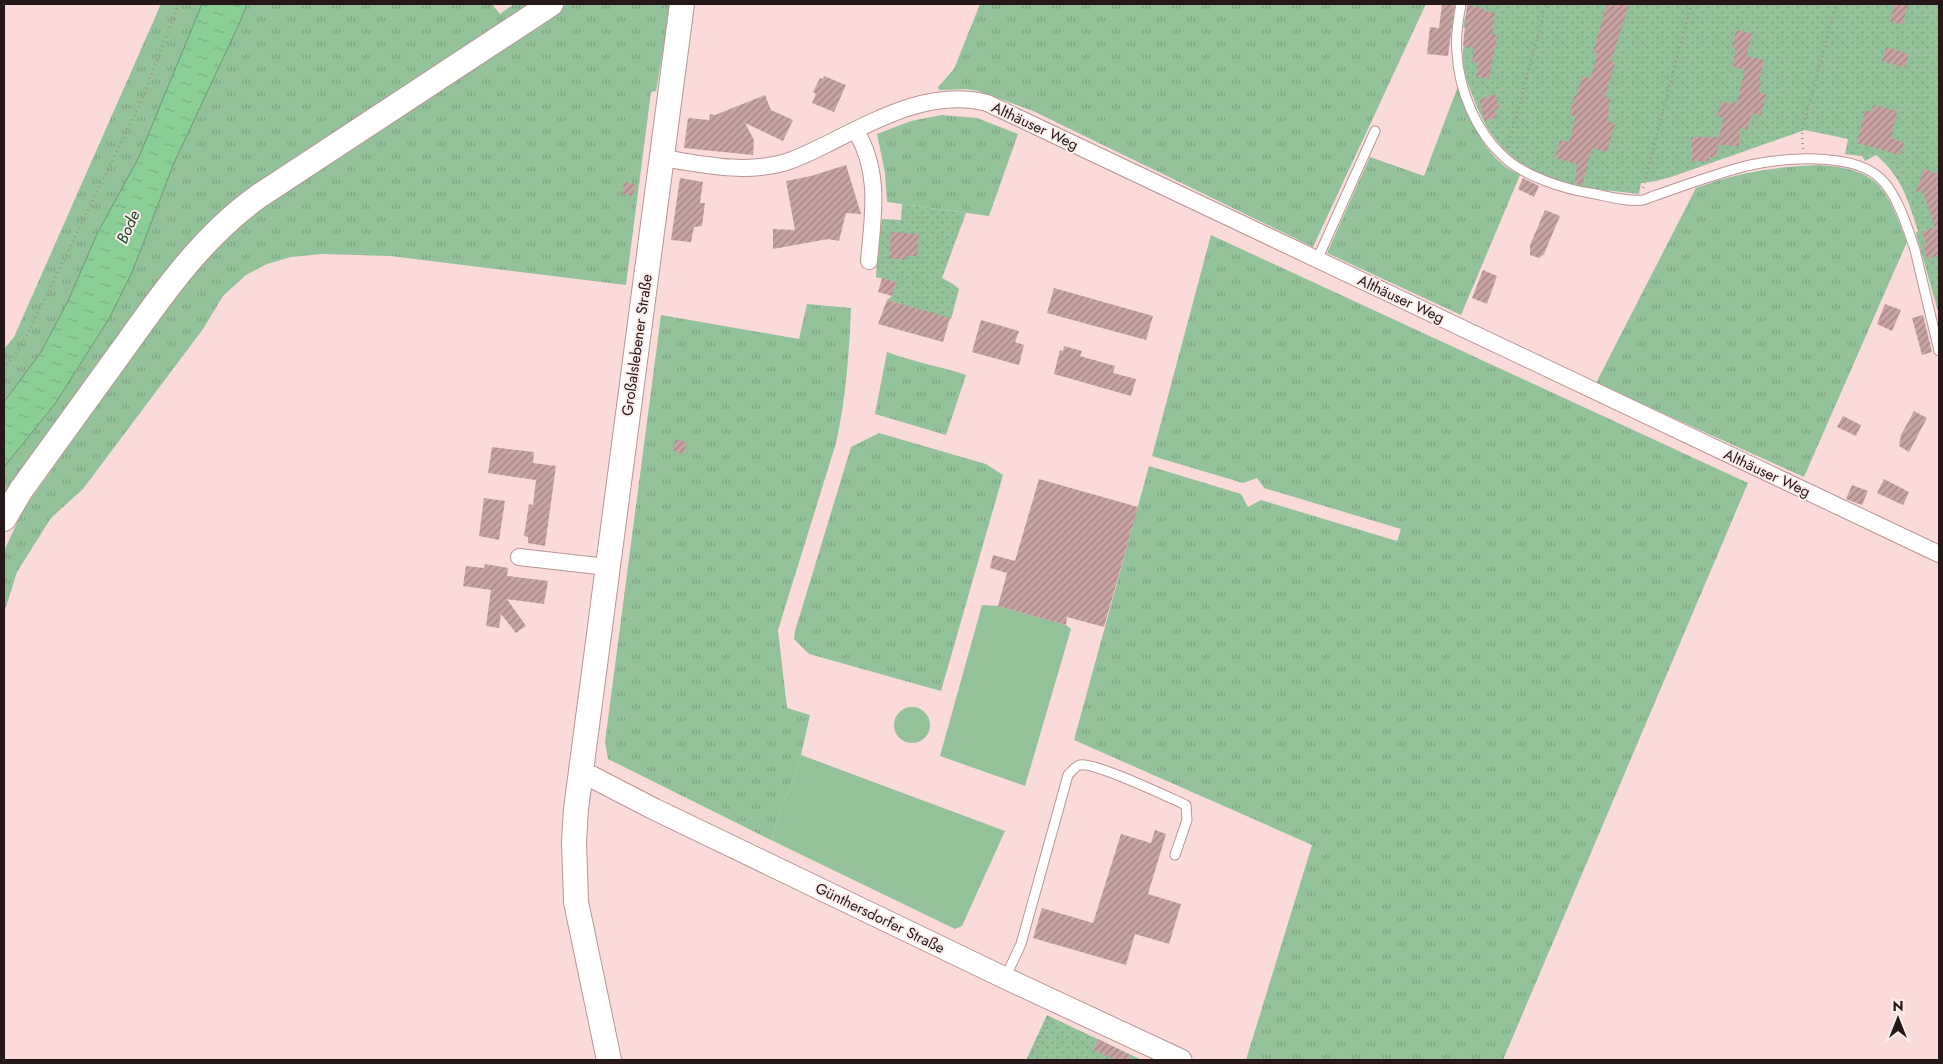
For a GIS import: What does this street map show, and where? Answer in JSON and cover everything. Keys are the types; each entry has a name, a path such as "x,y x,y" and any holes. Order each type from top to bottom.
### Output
{"main road":[{"path":"4,519 22,490 160,298 202,245 219,228 259,196 551,4"},
{"name":"Großalslebener Straße","path":"609,1060 576,902 574,842 591,685 682,4"}],"street":[{"name":"Althäuser Weg","path":"662,158 725,168 768,166 798,158 886,116 928,102 955,98 987,103 1939,554"},
{"path":"856,131 868,154 873,178 874,192 869,261"},
{"path":"519,556 607,567"},
{"name":"Günthersdorfer Straße","path":"580,774 592,777 654,809 1005,978 1181,1060"}],"lane":[{"path":"1461,4 1456,51 1460,74 1480,128 1504,157 1537,176 1567,188 1622,199 1643,200 1691,183 1752,165 1800,159 1859,165 1882,179 1898,208 1915,250 1939,351"},
{"path":"1317,260 1375,132"},
{"path":"1005,978 1021,944 1068,775 1076,766 1080,764 1099,769 1186,805 1187,820 1175,855"}],"path":[{"path":"4,369 23,342 140,104 178,4"},
{"path":"1504,157 1510,144 1546,4"},
{"path":"1643,200 1644,183 1691,4"},
{"path":"1800,159 1803,153 1802,131 1836,4"},
{"path":"1029,1060 1056,1002"}],"green space":[{"path":"161,4 202,4 139,157 97,234 68,301 41,352 4,402 4,349 14,337"},
{"path":"247,4 492,4 500,14 514,4 531,4 245,193 214,218 190,242 94,367 59,421 4,497 4,467 55,404 110,317 133,270 174,163"},
{"path":"567,4 671,4 656,91 651,92 626,285 390,256 322,254 291,257 267,264 246,275 223,296 203,329 83,489 51,518 17,572 4,613 4,551 23,510 198,264 249,213"},
{"path":"980,4 1426,4 1313,247 1033,111 978,91 966,89 939,90 938,87 954,69"},
{"path":"1468,4 1939,4 1939,315 1916,233 1918,231 1903,190 1892,172 1876,155 1865,161 1862,156 1845,154 1848,139 1805,130 1671,177 1641,183 1639,194 1580,186 1539,173 1525,165 1512,156 1491,133 1482,119 1469,87 1463,58 1466,28 1463,27"},
{"path":"1458,86 1469,117 1485,145 1502,164 1520,175 1461,315 1327,253 1370,157 1424,176"},
{"path":"942,115 977,118 1018,134 989,216 887,202 885,173 877,134 911,121"},
{"path":"1819,165 1856,171 1878,185 1893,208 1907,242 1804,477 1596,383 1696,188 1756,171"},
{"path":"902,204 966,213 942,278 959,289 951,319 887,300 892,296 896,282 876,277 882,219 901,220"},
{"path":"1211,235 1748,483 1503,1060 1246,1060 1312,845 1074,740 1149,466 1241,494 1248,507 1261,500 1397,541 1401,529 1264,488 1257,478 1243,483 1152,456"},
{"path":"807,304 851,308 849,342 845,393 836,443 778,630 787,708 810,715 801,755 771,840 608,759 605,742 661,315 799,339"},
{"path":"887,352 966,375 946,435 875,414"},
{"path":"879,433 986,464 1003,475 941,691 809,654 794,639 851,447"},
{"path":"982,605 998,606 1066,625 1071,629 1025,786 940,756"},
{"path":"912,707 925,712 930,725 925,738 912,743 899,738 894,725 899,712"},
{"path":"801,755 1005,831 962,926 955,929 771,840"},
{"path":"1047,1015 1053,1018 1142,1060 1026,1060"}],"water":[{"name":"Bode","path":"202,4 247,4 174,163 133,270 110,317 55,404 4,467 4,402 41,352 68,301 97,234 139,157"}],"building":[{"path":"1442,4 1455,4 1448,56 1427,54 1430,27 1439,28"},
{"path":"1607,4 1629,4 1611,62 1615,63 1605,97 1611,99 1607,121 1615,124 1607,152 1592,148 1582,185 1575,184 1577,164 1555,158 1560,140 1569,142 1576,116 1570,115 1574,96 1576,96 1582,76 1591,78 1597,53 1593,52"},
{"path":"1895,4 1908,4 1902,25 1890,21"},
{"path":"1467,5 1483,8 1483,11 1495,13 1492,34 1497,35 1489,79 1476,76 1479,63 1472,62 1474,48 1463,46"},
{"path":"1736,30 1752,34 1747,56 1764,60 1758,92 1766,94 1761,116 1752,113 1747,130 1740,128 1739,146 1717,145 1717,157 1709,157 1709,161 1692,161 1691,137 1717,137 1717,143 1724,118 1717,116 1721,101 1729,104 1730,101 1737,103 1745,70 1732,66 1736,50 1732,48"},
{"path":"1886,47 1909,54 1905,68 1882,61"},
{"path":"824,76 846,85 834,112 812,103 816,94 813,92 820,78 823,79"},
{"path":"1495,94 1500,108 1494,110 1497,117 1485,121 1479,100"},
{"path":"765,95 771,110 793,120 783,141 745,123 754,140 753,155 684,148 688,118 709,120 710,114 715,115"},
{"path":"1873,105 1897,111 1891,138 1904,143 1900,155 1857,143 1865,110 1872,112"},
{"path":"846,165 861,214 846,213 839,241 828,239 773,249 773,229 795,230 786,181 811,176"},
{"path":"1924,169 1939,174 1939,255 1927,259 1923,245 1926,244 1922,232 1935,227 1923,191 1916,192"},
{"path":"680,178 703,182 700,203 705,203 702,226 694,227 691,242 671,240"},
{"path":"1523,178 1539,186 1534,197 1518,189"},
{"path":"624,182 635,184 633,196 622,194"},
{"path":"1545,210 1560,216 1544,254 1539,258 1530,255 1530,245"},
{"path":"891,232 919,234 917,256 906,256 906,260 889,258"},
{"path":"1483,270 1497,276 1487,304 1472,298"},
{"path":"882,278 896,282 892,296 878,292"},
{"path":"1054,288 1153,316 1146,340 1047,313"},
{"path":"887,300 950,318 943,342 878,324"},
{"path":"1885,304 1901,310 1892,331 1877,324"},
{"path":"1923,315 1932,352 1922,355 1912,318"},
{"path":"981,320 1019,331 1015,342 1024,345 1019,365 972,352"},
{"path":"1064,346 1082,351 1080,356 1115,366 1113,373 1136,379 1131,396 1054,374 1060,350 1063,351"},
{"path":"1914,411 1927,418 1909,452 1899,446 1901,435"},
{"path":"1843,416 1861,425 1856,436 1837,427"},
{"path":"676,439 687,443 683,454 672,450"},
{"path":"492,447 534,452 533,463 556,466 545,546 528,543 528,537 524,536 529,504 533,505 536,480 488,473"},
{"path":"1039,479 1138,507 1104,627 1067,617 1066,625 998,606 1007,573 990,568 993,555 1015,561"},
{"path":"1884,479 1909,492 1903,505 1877,493"},
{"path":"1852,485 1868,491 1862,505 1846,499"},
{"path":"484,498 505,501 499,540 479,536"},
{"path":"485,564 508,568 507,576 548,581 544,604 507,599 526,626 516,633 501,614 499,628 486,626 491,590 463,586 466,566 484,568"},
{"path":"1155,830 1166,834 1148,894 1181,904 1169,944 1135,934 1126,965 1033,938 1042,908 1093,923 1121,834 1151,843"},
{"path":"1098,1039 1130,1055 1128,1060 1116,1060 1094,1050"}]}
